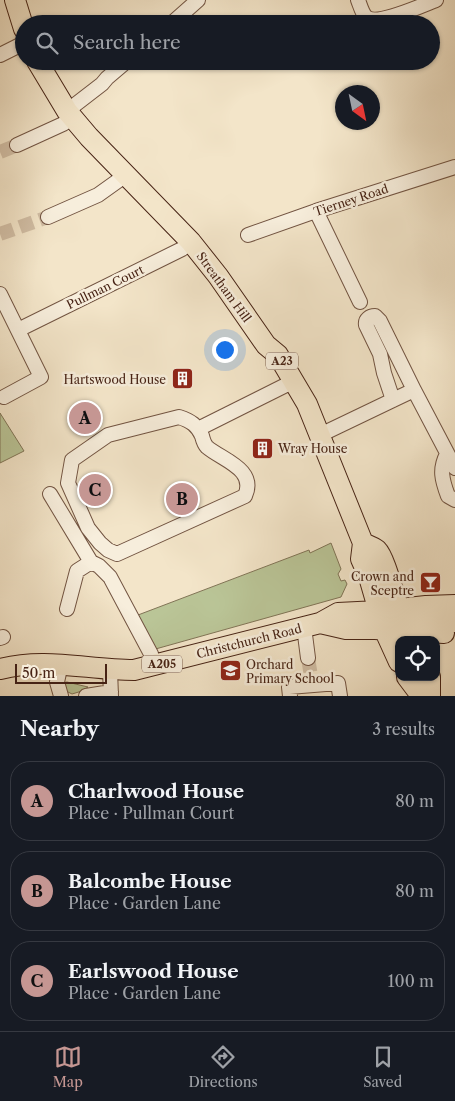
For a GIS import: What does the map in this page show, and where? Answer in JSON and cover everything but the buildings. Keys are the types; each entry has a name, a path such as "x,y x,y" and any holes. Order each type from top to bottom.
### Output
{"highway":[{"path":"15,0 20,15"},
{"name":"Streatham Hill","path":"43,70 70,114 88,137 157,205 191,242 218,276 266,345 278,356 294,381 307,404 363,543 377,551 389,576 387,617"},
{"name":"A205","path":"387,617 426,606 455,606"},
{"path":"387,617 455,622"},
{"name":"Christchurch Road","path":"0,669 29,663 61,664 110,670 134,670 312,625 346,629 387,617"},
{"name":"A23","path":"387,617 410,635"},
{"name":"A23","path":"387,617 395,647"},
{"path":"410,635 455,631"},
{"path":"410,681 424,696"},
{"path":"430,681 430,696"}],"street":[{"path":"180,15 198,0"},
{"path":"358,0 365,15"},
{"path":"396,15 436,0"},
{"path":"0,54 15,47"},
{"path":"17,145 64,124 70,114 117,70"},
{"name":"Tierney Road","path":"248,235 316,210 455,167"},
{"path":"48,217 98,195 126,176"},
{"path":"316,210 360,302"},
{"name":"Pullman Court","path":"18,330 177,252 191,242"},
{"path":"0,294 41,377 4,397"},
{"path":"393,400 380,354 366,325 366,320 375,316 380,321 455,468"},
{"path":"198,429 294,381"},
{"path":"320,435 414,390"},
{"path":"180,417 191,421 198,429 205,446 230,460 240,470 246,479 248,489 245,496 117,554 108,550 88,528 68,483 72,460 108,435 180,417"},
{"path":"447,454 442,464 442,476 448,496 455,500"},
{"path":"50,494 91,562 99,566 110,577 151,654 154,666"},
{"path":"67,609 77,571 91,562"},
{"path":"308,658 312,625"},
{"path":"61,664 58,682 61,696"},
{"path":"86,696 111,694 110,670"},
{"path":"290,696 289,687 338,683 340,696"}],"green space":[{"path":"0,413 24,451 0,463"},
{"path":"331,543 341,569 338,574 341,581 345,580 347,584 341,597 152,650 138,615 309,550 310,553"},
{"path":"67,682 88,687 72,694 62,689 61,683"}],"tunnel":[{"path":"0,152 17,145"},
{"path":"0,234 48,217"},
{"path":"308,658 312,682"}],"place":[{"name":"Hartswood House","path":"182,379"},
{"name":"Charlwood House","path":"85,418"},
{"name":"Wray House","path":"262,448"},
{"name":"Earlswood House","path":"95,490"},
{"name":"Balcombe House","path":"182,499"},
{"name":"Crown and Sceptre","path":"430,583"},
{"name":"Orchard Primary School","path":"230,671"}]}
